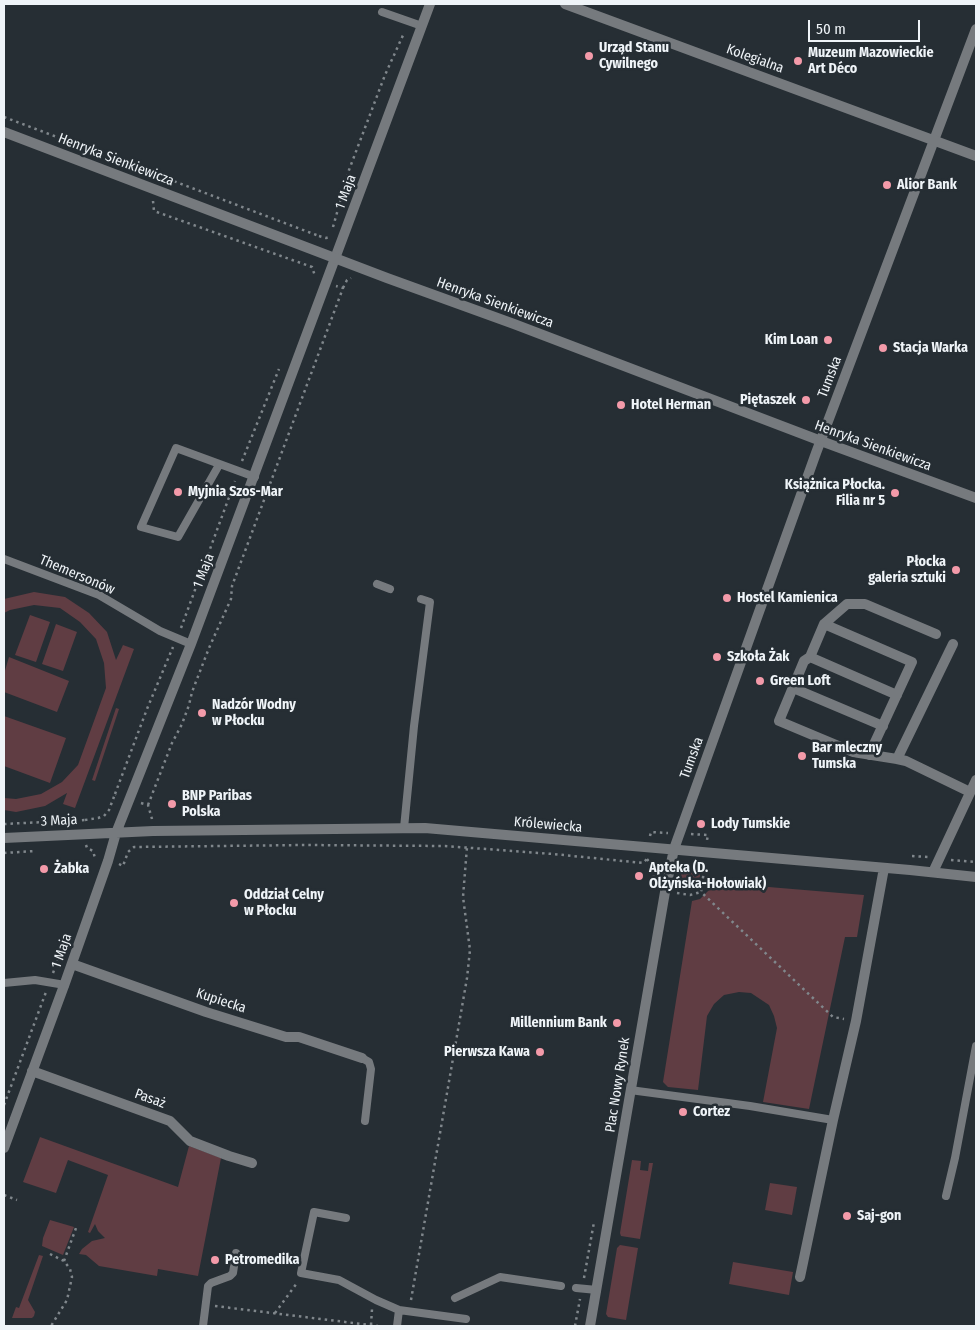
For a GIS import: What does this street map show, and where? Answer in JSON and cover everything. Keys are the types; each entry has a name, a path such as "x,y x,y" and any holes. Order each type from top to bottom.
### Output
{"street":[{"name":"1 Maja","path":"4,1148 72,964 116,833 191,644 430,4"},
{"name":"Kolegialna","path":"566,4 976,156"},
{"name":"Tumska","path":"674,849 821,442 976,29"},
{"name":"Henryka Sienkiewicza","path":"4,132 821,442 976,498"},
{"path":"936,634 865,604 847,604 824,624 810,657 804,661 779,721 853,752 906,761 970,792"},
{"path":"824,624 912,662 869,755"},
{"path":"897,759 952,644"},
{"path":"810,657 897,695"},
{"path":"793,688 882,726"},
{"path":"932,872 976,780"},
{"name":"Królewiecka","path":"116,833 430,828 649,846 932,872 976,878"},
{"name":"3 Maja","path":"4,838 116,833"},
{"name":"Plac Nowy Rynek","path":"590,1326 630,1090 674,849"},
{"path":"800,1277 832,1120 856,1021 884,868"},
{"name":"Kupiecka","path":"72,964 206,1012 286,1037 299,1037 362,1058"},
{"name":"Pasaż","path":"32,1071 170,1121 190,1141 252,1163"}],"lane":[{"path":"382,12 422,26"},
{"path":"219,465 178,537 141,527 176,448 254,477"},
{"name":"Themersonów","path":"4,559 99,595 160,631 191,644"},
{"path":"377,584 390,589"},
{"path":"404,828 414,726 430,602 422,599"},
{"path":"4,983 35,980 50,981 64,985"},
{"path":"946,1196 976,1046"},
{"path":"362,1058 369,1062 371,1069 365,1121"},
{"path":"630,1090 750,1106 832,1120"},
{"path":"346,1218 314,1212 300,1272 339,1280 399,1310 466,1320"},
{"path":"203,1326 208,1286 232,1274 236,1253"},
{"path":"455,1298 500,1277 560,1286"},
{"path":"576,1288 597,1290"},
{"path":"397,1326 399,1310"}],"path":[{"path":"332,229 349,170 409,21"},
{"path":"4,117 319,236"},
{"path":"153,198 154,211 312,267 315,278"},
{"path":"643,863 647,859 651,832 708,835 701,892"},
{"path":"93,864 95,858 124,866 128,852 134,847 387,845 467,848 651,863"},
{"path":"409,1311 467,978 470,950 463,898 467,848"},
{"path":"647,859 655,869 652,891 690,895 701,892"},
{"path":"701,892 833,1017 856,1021"},
{"path":"4,1105 67,935"},
{"path":"4,1195 17,1200"},
{"path":"64,1261 76,1228"},
{"path":"50,1254 64,1261 70,1269 70,1285 67,1300 51,1326"},
{"path":"274,1313 296,1286 300,1272"},
{"path":"205,1305 378,1326"}],"shaded area":[{"path":"34,592 65,597 89,613 107,632 116,660 123,645 134,649 75,808 63,804 67,793 45,806 16,812 4,810 4,798 16,799 41,794 62,782 78,765 106,688 104,663 96,639 80,622 60,608 34,605 4,613 4,599"},
{"path":"30,615 50,622 36,662 15,655"},
{"path":"56,624 77,632 63,671 42,664"},
{"path":"9,657 69,681 57,712 4,692 4,674"},
{"path":"116,708 119,709 95,781 92,780"},
{"path":"4,716 66,738 50,783 4,766"},
{"path":"693,862 700,863 700,876 696,885 689,890 678,889 682,870"},
{"path":"709,882 864,895 857,937 845,937 809,1109 763,1102 777,1028 769,1005 751,993 739,992 724,995 714,1004 707,1016 698,1090 668,1087 663,1082 692,901 700,899 710,889"},
{"path":"40,1137 178,1187 189,1146 221,1158 198,1276 158,1269 157,1276 99,1266 86,1255 79,1254 92,1241 105,1238 98,1231 95,1224 90,1233 88,1232 108,1175 68,1160 56,1193 23,1182"},
{"path":"632,1160 641,1161 640,1170 648,1171 649,1163 653,1163 640,1239 621,1236 620,1233"},
{"path":"770,1183 797,1187 792,1215 765,1210"},
{"path":"50,1220 74,1227 63,1255 42,1246"},
{"path":"620,1245 638,1248 626,1320 608,1317 606,1314 617,1248"},
{"path":"39,1255 43,1256 28,1300 35,1312 34,1316 32,1318 12,1318 16,1307 19,1308"},
{"path":"733,1262 793,1272 789,1295 729,1284"}],"place":[{"name":"Urząd Stanu Cywilnego","path":"589,56"},
{"name":"Muzeum Mazowieckie Art Déco","path":"798,61"},
{"name":"Alior Bank","path":"887,185"},
{"name":"Kim Loan","path":"828,340"},
{"name":"Stacja Warka","path":"883,348"},
{"name":"Piętaszek","path":"806,400"},
{"name":"Hotel Herman","path":"621,405"},
{"name":"Myjnia Szos-Mar","path":"178,492"},
{"name":"Książnica Płocka. Filia nr 5","path":"895,493"},
{"name":"Płocka galeria sztuki","path":"956,570"},
{"name":"Hostel Kamienica","path":"727,598"},
{"name":"Szkoła Żak","path":"717,657"},
{"name":"Green Loft","path":"760,681"},
{"name":"Nadzór Wodny w Płocku","path":"202,713"},
{"name":"Bar mleczny Tumska","path":"802,756"},
{"name":"BNP Paribas Polska","path":"172,804"},
{"name":"Lody Tumskie","path":"701,824"},
{"name":"Żabka","path":"44,869"},
{"name":"Apteka (D. Olżyńska-Hołowiak)","path":"639,876"},
{"name":"Oddział Celny w Płocku","path":"234,903"},
{"name":"Millennium Bank","path":"617,1023"},
{"name":"Pierwsza Kawa","path":"540,1052"},
{"name":"Cortez","path":"683,1112"},
{"name":"Saj-gon","path":"847,1216"},
{"name":"Petromedika","path":"215,1260"}]}
